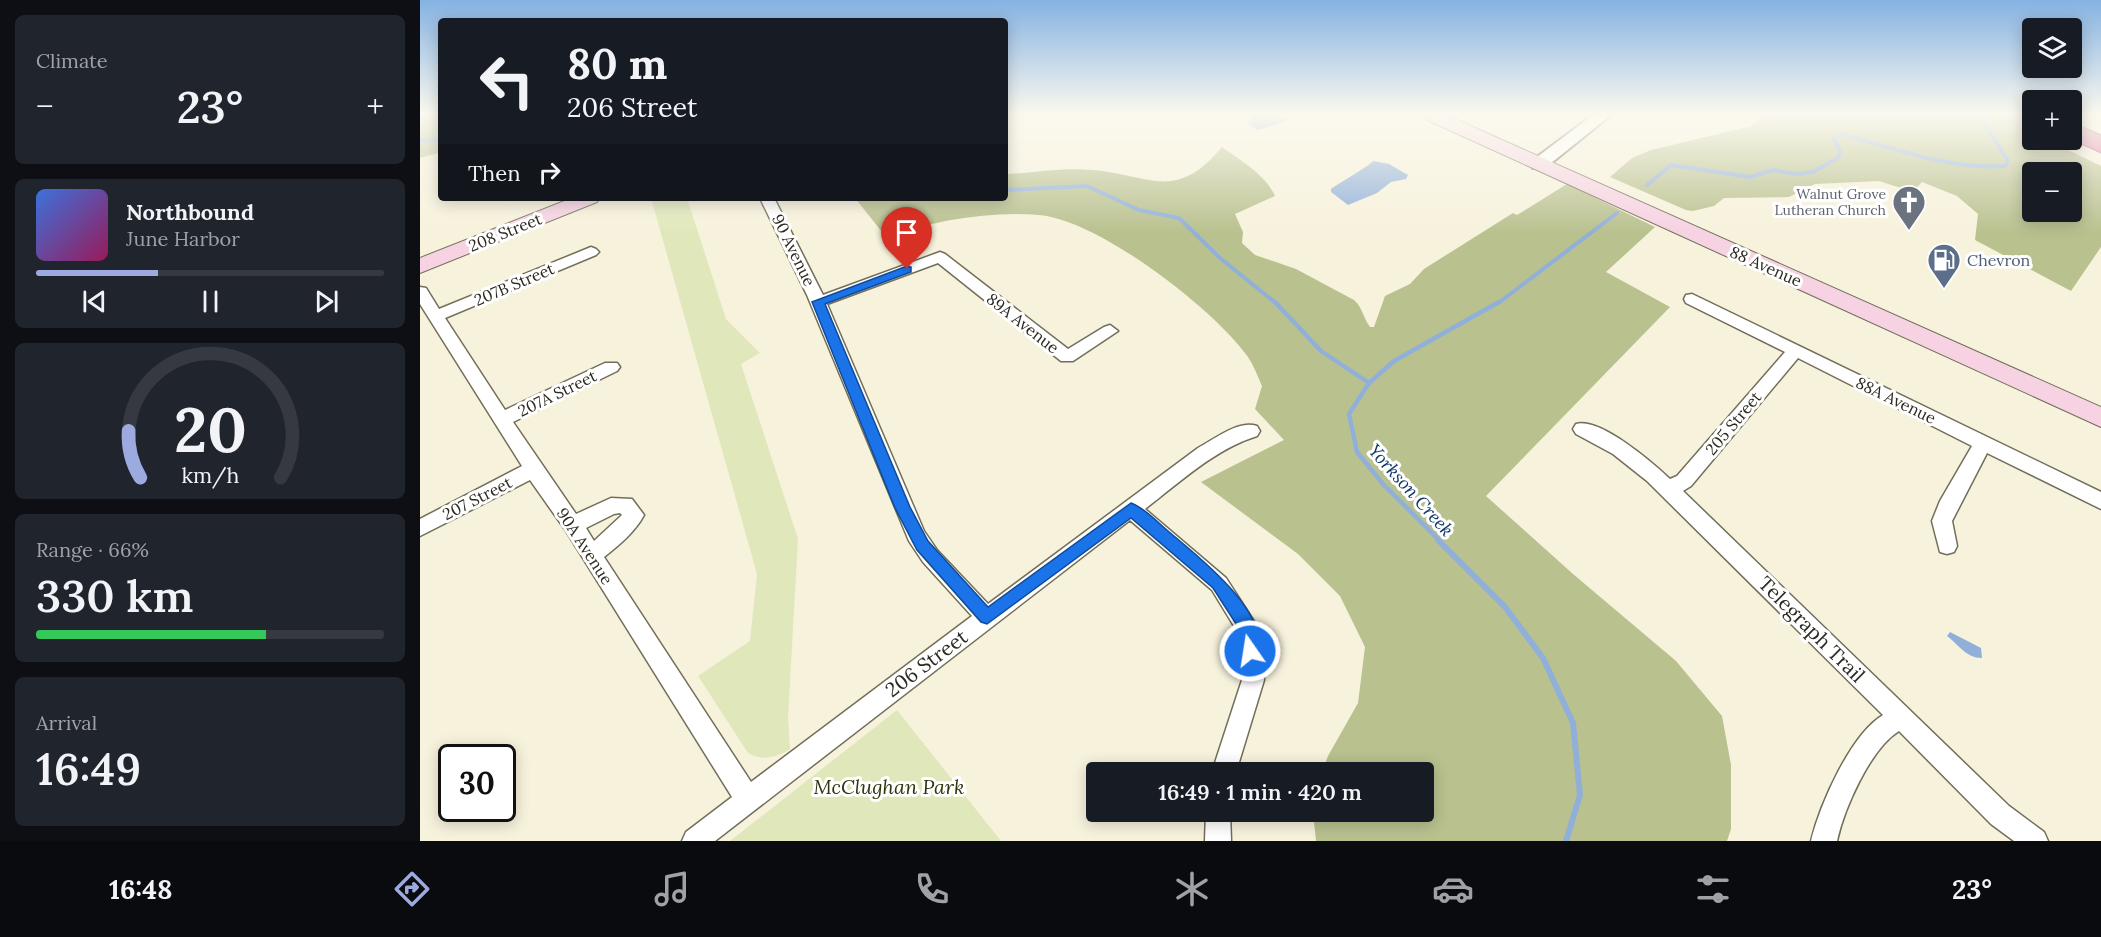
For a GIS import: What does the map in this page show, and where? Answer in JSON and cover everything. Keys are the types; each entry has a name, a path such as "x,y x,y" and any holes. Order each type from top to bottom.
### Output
{"main road":[{"name":"88 Avenue","path":"1530,154 1796,273 2101,418"},
{"name":"88 Avenue","path":"1535,154 1545,160"},
{"name":"208 Street","path":"420,254 554,201"},
{"name":"208 Street","path":"420,266 582,201"},
{"name":"88 Avenue","path":"1796,273 2101,402"}],"street":[{"path":"1545,160 1552,154"},
{"name":"90 Avenue","path":"768,201 818,302 916,535 930,556 987,617"},
{"name":"207B Street","path":"436,316 591,252"},
{"name":"89A Avenue","path":"818,302 940,257 1067,357 1110,331"},
{"name":"90A Avenue","path":"420,292 534,469 573,525 748,801"},
{"name":"88A Avenue","path":"1692,299 2101,501"},
{"name":"205 Street","path":"1668,490 1684,482 1795,351"},
{"name":"207A Street","path":"502,419 611,367"},
{"name":"Telegraph Trail","path":"1582,429 1602,437 1620,449 1668,490 1801,617 2000,814 2035,841"},
{"name":"206 Street","path":"695,841 1205,453 1238,434 1251,431"},
{"path":"1947,546 1942,521 1947,507 1983,442"},
{"name":"207 Street","path":"420,528 534,469"},
{"path":"573,525 611,506 625,505 634,515 617,535 592,555"},
{"path":"1131,509 1219,584 1248,629 1253,680 1227,762"},
{"path":"1824,841 1825,832 1841,797 1871,741 1881,730 1901,718"},
{"path":"1218,822 1218,841"}],"green space":[{"path":"420,154 433,154 420,158"},
{"path":"1215,154 1232,154 1259,175 1275,196 1235,214 1243,232 1242,243 1255,255 1296,269 1354,300 1370,327 1374,327 1385,296 1410,284 1424,269 1513,213 1517,215 1567,184 1655,227 1606,272 1670,307 1486,496 1573,574 1676,661 1722,716 1731,765 1731,829 1727,841 1316,841 1314,822 1434,822 1434,762 1326,762 1358,703 1365,647 1340,596 1298,554 1201,482 1284,440 1255,409 1262,386 1248,357 1232,337 1183,292 1123,249 1064,221 1039,215 1000,214 942,222 886,237 857,201 1008,201 1008,174 1082,169 1162,181 1176,180 1190,175"},
{"path":"1641,154 2077,154 2101,166 2101,247 2071,291 1975,240 1978,214 1957,196 1922,182 1913,192 1879,181 1815,184 1789,197 1724,198 1714,206 1693,211 1610,177 1632,158"},
{"path":"652,201 688,201 726,319 760,353 741,364 798,539 788,718 790,749 780,755 764,758 748,753 698,676 750,641 757,574"},
{"name":"McClughan Park","path":"897,710 1001,841 730,841"}],"water":[{"path":"1373,161 1389,164 1408,175 1406,179 1391,182 1377,193 1348,205 1331,192 1331,189"},
{"path":"1950,632 1981,648 1982,658 1971,656 1963,650 1947,636"}],"waterway":[{"name":"Yorkson Creek","path":"1647,185 1671,165 1750,177 1773,170 1796,174 1813,172 1839,157 1840,154"},
{"name":"Yorkson Creek","path":"1915,154 1963,165 2005,166 2008,161 2004,154"},
{"path":"1008,190 1087,186 1139,210 1179,218 1220,258 1276,304"},
{"name":"Yorkson Creek","path":"1497,304 1617,213"},
{"name":"Yorkson Creek","path":"1369,383 1394,361 1499,302"},
{"path":"1276,304 1321,351 1369,383"},
{"name":"Yorkson Creek","path":"1369,383 1349,414 1357,452 1383,484 1440,541"},
{"name":"Yorkson Creek","path":"1438,540 1505,607 1543,658 1573,723 1580,795 1566,841"}],"place":[{"name":"Walnut Grove Lutheran Church","path":"1909,231"},
{"name":"Chevron","path":"1944,289"}],"route":[{"path":"907,269 818,302 903,508 916,535 943,571 987,617 1131,509 1219,584 1248,629 1250,651"}]}
